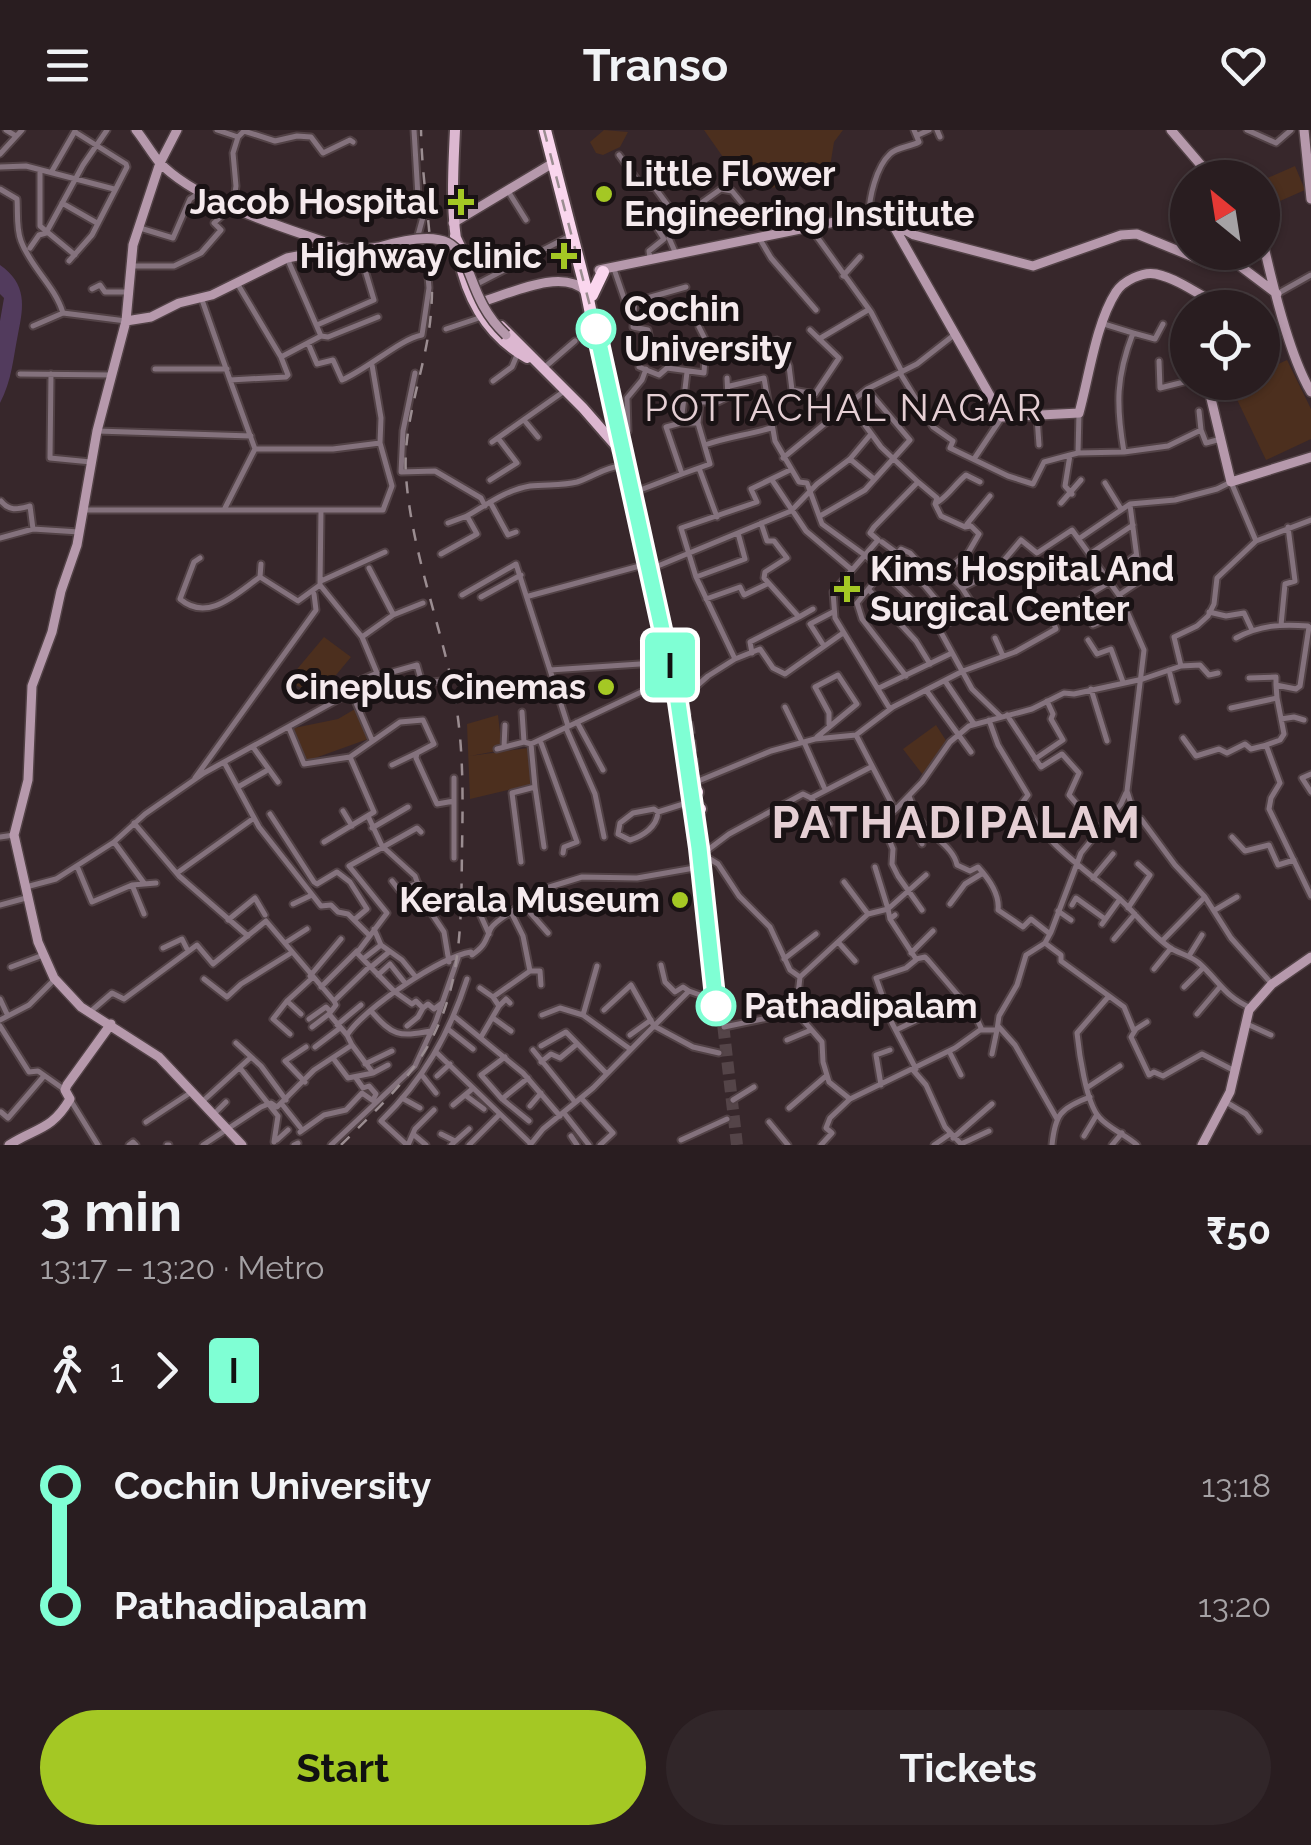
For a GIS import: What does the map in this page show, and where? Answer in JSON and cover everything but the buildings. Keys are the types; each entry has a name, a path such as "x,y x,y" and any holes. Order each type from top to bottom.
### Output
{"highway":[{"path":"548,130 577,247 597,273"},
{"path":"548,130 577,247"},
{"path":"597,273 590,294 611,394 615,436"},
{"path":"590,294 597,273"}],"main road":[{"path":"455,130 455,253 480,302 515,346"},
{"path":"456,236 477,284 485,318 615,436"}],"street":[{"path":"6,130 16,136"},
{"path":"0,154 22,130"},
{"path":"30,248 46,232 107,130"},
{"path":"136,130 160,163 202,191 342,248 377,248 418,237 454,244 490,318 515,346 517,359 512,367 493,381"},
{"path":"177,130 160,163 139,228 130,266 126,321 97,431 79,532 52,632 32,686 28,780 14,835 43,955 55,979 81,1007 160,1057 242,1145"},
{"path":"217,130 275,142 311,137 323,153 353,142"},
{"path":"377,248 415,241 420,234 423,217 419,213 414,130"},
{"path":"1171,130 1197,160"},
{"path":"1247,130 1276,143 1292,130"},
{"path":"1304,130 1311,199"},
{"path":"52,172 76,131 126,164 98,224 69,261"},
{"path":"935,132 916,133 918,143 898,149 885,161 869,200 956,334 1002,418"},
{"path":"130,266 174,266 201,253 222,230 214,223 233,206 236,186 232,153 242,133"},
{"path":"618,155 641,184 655,188 672,212 657,228 664,239 648,252 650,259"},
{"path":"454,222 554,163"},
{"path":"0,167 21,166 115,189"},
{"path":"40,170 38,220 46,232 75,255"},
{"path":"0,190 17,199 19,236 58,296 63,314"},
{"path":"676,254 668,238 673,224 722,190 732,191 741,202"},
{"path":"139,228 173,238 190,199 202,191"},
{"path":"508,192 526,220"},
{"path":"62,202 98,224"},
{"path":"597,273 879,215"},
{"path":"597,273 650,259 879,215 914,235 983,250 1032,266 1121,235 1137,234 1170,249"},
{"path":"812,230 869,310 932,427 954,441 950,448 1033,484 1044,462 1078,453 1168,446 1201,430"},
{"path":"308,343 317,364 334,360 342,380 372,365 404,344 405,339 422,335 428,288 426,240"},
{"path":"761,241 816,310"},
{"path":"562,281 568,276 577,247"},
{"path":"477,284 577,247"},
{"path":"33,326 63,314 126,321 151,317 237,283 287,258 342,248"},
{"path":"317,324 374,300 358,250"},
{"path":"287,258 321,336"},
{"path":"843,276 860,258"},
{"path":"1245,270 1272,290"},
{"path":"597,273 626,304 686,286"},
{"path":"1078,453 1079,412 1117,290 1139,275 1154,273 1182,290"},
{"path":"1280,292 1311,275"},
{"path":"480,302 562,281 578,284 590,294"},
{"path":"230,380 288,375 237,283"},
{"path":"92,289 100,285 105,292 128,292"},
{"path":"201,297 255,448 225,508"},
{"path":"635,301 632,327 649,332 638,365 646,369 659,374 669,368 704,372 706,341 700,328"},
{"path":"1280,304 1300,370 1311,392"},
{"path":"819,339 869,310"},
{"path":"446,329 478,315 485,318"},
{"path":"280,356 321,336 328,337 378,317"},
{"path":"1104,324 1155,339 1162,324"},
{"path":"706,358 740,354 777,340 786,357 792,390 815,394 838,358 810,330"},
{"path":"1124,452 1117,400 1118,372 1133,333"},
{"path":"783,458 867,389 932,354 956,334"},
{"path":"539,366 575,341"},
{"path":"1159,361 1160,388 1170,386"},
{"path":"83,510 385,508 392,486 380,443 381,418 372,365"},
{"path":"155,369 228,369"},
{"path":"615,436 628,431 628,398 646,369"},
{"path":"681,422 688,372"},
{"path":"415,373 403,431 400,472 433,470 488,504 508,535 516,532"},
{"path":"20,374 112,375"},
{"path":"51,374 50,458 91,462"},
{"path":"635,492 710,464 698,423 700,402 728,397 727,378"},
{"path":"730,386 764,378 772,428 783,458 799,482 807,482 822,524 884,571 938,627 972,689 1004,716 1041,767 1062,754 1079,773 1069,795 1100,831"},
{"path":"820,516 866,490 891,457 910,440 867,389"},
{"path":"490,480 517,463 495,440 566,390"},
{"path":"1211,400 1230,482 1256,541"},
{"path":"845,408 891,457 933,491 941,516 978,532 968,553 924,585"},
{"path":"1199,411 1206,442 1221,440"},
{"path":"1002,418 1079,412"},
{"path":"1037,417 1039,445"},
{"path":"974,459 1002,418"},
{"path":"524,420 538,437"},
{"path":"682,474 666,427 681,422 698,423"},
{"path":"705,445 772,428"},
{"path":"97,431 251,436"},
{"path":"528,596 650,566 791,511 850,460 871,434"},
{"path":"255,448 333,448 380,443"},
{"path":"1070,455 1064,486 1072,494"},
{"path":"1080,538 1130,504 1175,500 1311,457"},
{"path":"850,460 874,479"},
{"path":"448,523 513,490 570,484 621,466"},
{"path":"699,468 716,518"},
{"path":"736,659 696,577 681,528 756,502 751,490 790,470"},
{"path":"935,504 966,476 980,482"},
{"path":"772,480 791,511 823,548 852,570"},
{"path":"1060,503 1081,480"},
{"path":"890,709 843,634 833,612 833,592 878,540 870,533 874,526 918,482"},
{"path":"1106,484 1121,509"},
{"path":"966,527 990,496"},
{"path":"2,501 15,510 30,506 32,529"},
{"path":"1119,594 1140,581 1130,504"},
{"path":"321,510 320,583 362,637 377,672 382,675 417,664 422,684 442,681"},
{"path":"441,554 477,534 467,516"},
{"path":"1180,666 1174,637 1197,626 1209,612 1217,578 1256,541 1311,520"},
{"path":"761,524 767,541 774,541 787,558 765,572 767,584 799,617"},
{"path":"1091,553 1132,525"},
{"path":"1281,625 1284,584 1295,580 1288,527"},
{"path":"0,538 32,529 79,532"},
{"path":"962,588 994,572 1020,540 1037,553 1072,530 1119,594 1144,650 1127,791 1122,804 1080,853 1046,943 1026,955 1017,985 999,1016 992,1054"},
{"path":"696,577 745,559 738,533"},
{"path":"882,542 897,553"},
{"path":"906,676 862,618 857,603 901,549 933,578"},
{"path":"260,576 298,602 320,583 385,552"},
{"path":"658,812 655,823 641,836 630,840 618,834 620,823 633,814 654,809 658,812 695,798 771,751 815,740 856,736 890,709 1056,629 1051,617 1109,579 1136,555"},
{"path":"200,558 194,562 180,599 193,607 220,606 260,576 261,564"},
{"path":"462,595 516,564 567,727 595,794 604,837"},
{"path":"369,568 393,615"},
{"path":"906,570 953,620"},
{"path":"944,571 962,588 977,612"},
{"path":"481,597 521,575"},
{"path":"706,599 740,586 744,595 767,584"},
{"path":"869,590 916,640 930,664"},
{"path":"193,780 316,610 314,594"},
{"path":"362,637 393,615 424,602"},
{"path":"938,627 993,602"},
{"path":"752,652 750,642 813,610"},
{"path":"1093,625 1128,611"},
{"path":"824,646 810,624 833,612"},
{"path":"1209,612 1226,616 1244,613 1252,630"},
{"path":"1236,638 1252,630 1281,625 1310,627 1300,686 1296,689 1276,684"},
{"path":"684,698 708,676 752,652 762,650 773,668 784,674 843,634"},
{"path":"996,638 1003,656"},
{"path":"1088,640 1097,654 1111,649 1122,682"},
{"path":"879,688 952,653"},
{"path":"550,670 670,662"},
{"path":"922,910 892,864 893,849 880,821 908,796 958,734 974,724 1032,710 1066,695 1142,679 1180,666 1200,665 1209,675 1218,673"},
{"path":"1169,670 1177,702"},
{"path":"0,905 50,883 114,842 193,780 349,694 354,683 377,672"},
{"path":"815,740 857,704 838,675 815,687 829,713 830,724"},
{"path":"1183,738 1196,756 1219,748 1226,753 1245,744 1251,749 1284,736 1276,677 1249,678"},
{"path":"505,726 501,748 540,740 674,678"},
{"path":"945,681 974,724"},
{"path":"926,690 972,752"},
{"path":"1092,690 1107,740"},
{"path":"349,694 372,740"},
{"path":"1232,708 1277,698"},
{"path":"1034,759 1063,740 1051,719 1053,714 1047,701"},
{"path":"785,707 824,787"},
{"path":"522,712 544,847"},
{"path":"288,728 304,764 350,757 400,722 423,720 434,744 392,765"},
{"path":"989,720 1004,756 1028,795 1022,803 1037,828 1171,948 1189,956 1219,988 1251,1008"},
{"path":"1282,720 1304,720"},
{"path":"577,722 603,770"},
{"path":"856,736 895,810"},
{"path":"540,740 577,840 564,847 563,853"},
{"path":"1267,745 1280,783 1268,809 1311,896"},
{"path":"253,747 278,782"},
{"path":"417,753 437,804 454,800"},
{"path":"324,842 374,812 350,757"},
{"path":"224,762 254,818 321,906 331,905 372,932 415,976"},
{"path":"811,798 871,767"},
{"path":"238,787 266,771"},
{"path":"1311,774 1302,778 1311,792"},
{"path":"454,778 454,858"},
{"path":"520,862 512,793 535,788"},
{"path":"1127,791 1136,817 1205,896 1231,938 1272,984"},
{"path":"800,977 790,970 770,926 738,896 718,864 705,854 729,834 803,794 811,798 828,824"},
{"path":"908,796 917,816 954,852 960,867 970,871 978,868 982,872 999,896 998,910 1023,927 1030,919 1050,934"},
{"path":"372,828 408,807"},
{"path":"343,811 352,826"},
{"path":"270,814 317,884 337,872 350,882 366,909 354,920"},
{"path":"368,816 385,848 413,872 424,902 444,932 449,962"},
{"path":"177,872 254,818"},
{"path":"134,823 177,872 248,936"},
{"path":"321,987 387,913 350,866 417,828 420,832"},
{"path":"922,844 919,838 929,831"},
{"path":"0,837 14,835"},
{"path":"1232,837 1245,851 1269,846 1278,865 1294,860"},
{"path":"114,842 144,884"},
{"path":"1093,878 1113,854"},
{"path":"1128,908 1150,875 1138,864"},
{"path":"77,865 92,902 132,885 156,883"},
{"path":"347,1035 415,976 466,952 472,955 478,951 490,937 492,927 521,902 543,890 582,877 626,879 700,867"},
{"path":"874,867 888,909 918,958"},
{"path":"950,904 982,872"},
{"path":"301,878 309,873"},
{"path":"850,1100 826,1076 822,1042 796,1012 800,977 868,914 888,909 926,875"},
{"path":"392,880 398,890 418,883"},
{"path":"844,882 868,914"},
{"path":"132,885 144,914"},
{"path":"292,904 312,895"},
{"path":"1163,940 1205,896"},
{"path":"1214,910 1237,896"},
{"path":"228,920 256,898 265,915"},
{"path":"1072,905 1076,898 1104,921 1120,899"},
{"path":"487,901 476,905 490,937"},
{"path":"521,902 548,933"},
{"path":"1058,911 1071,920"},
{"path":"511,912 523,936 530,971"},
{"path":"1114,939 1135,914"},
{"path":"90,1012 112,993 124,999 197,945 213,964 266,921 334,1002"},
{"path":"285,943 307,929"},
{"path":"911,952 932,931"},
{"path":"784,959 816,934"},
{"path":"1189,956 1202,935"},
{"path":"163,948 182,939 188,950"},
{"path":"290,1034 273,1019 340,939"},
{"path":"838,942 855,961"},
{"path":"1046,943 1061,955 1062,961 1124,1007 1134,1031 1132,1042 1149,1075 1154,1072 1163,1076 1202,1054 1236,1070"},
{"path":"363,959 381,945"},
{"path":"1154,969 1171,948"},
{"path":"357,951 394,992 423,1008"},
{"path":"312,1028 330,1014 334,1002 389,952"},
{"path":"204,979 227,997 291,953"},
{"path":"10,967 43,955"},
{"path":"378,975 397,956"},
{"path":"982,1030 975,1014 924,957 902,970 876,978 914,1070 926,1085 951,1136 962,1144 989,1131"},
{"path":"331,1145 415,1066 458,958"},
{"path":"1202,1145 1226,1102 1251,1008 1272,984 1311,958"},
{"path":"390,964 405,983"},
{"path":"661,965 666,982 675,992 683,987 714,1000"},
{"path":"583,1015 597,966"},
{"path":"1184,987 1203,968"},
{"path":"493,997 530,971 540,971 541,985"},
{"path":"55,979 0,1023 29,1072 38,1071 68,1095 98,1145"},
{"path":"434,1110 407,1145 381,1121 436,1052 455,1017 467,979"},
{"path":"604,1010 631,985 653,1023 694,1047 720,1053"},
{"path":"480,988 498,1006"},
{"path":"1196,1014 1219,988"},
{"path":"468,1092 531,1144 689,991"},
{"path":"1110,996 1076,1033 1090,1097 1098,1114 1137,1145"},
{"path":"0,999 8,1014"},
{"path":"482,1038 498,1006 506,999 510,1003"},
{"path":"287,1001 300,1014"},
{"path":"407,1026 428,1004 434,1008 442,1003"},
{"path":"315,1048 361,1005"},
{"path":"724,1026 768,1018 764,1005"},
{"path":"308,1019 326,1007 372,1074"},
{"path":"542,1016 560,1008 583,1015 630,1049"},
{"path":"371,1011 390,1032 431,1032"},
{"path":"455,1017 528,1078 583,1144"},
{"path":"896,1030 923,1017"},
{"path":"493,1018 511,1031"},
{"path":"1134,1031 1147,1022"},
{"path":"630,1035 653,1023"},
{"path":"9,1145 46,1128 111,1024"},
{"path":"1247,1024 1271,1036"},
{"path":"825,1144 832,1133 826,1128 830,1118 850,1100 914,1070 982,1030 998,1028"},
{"path":"998,1028 1015,1045 1057,1119"},
{"path":"448,1030 473,1050"},
{"path":"787,1040 810,1030"},
{"path":"541,1046 566,1032 606,1073"},
{"path":"236,1043 261,1066 300,1129 324,1115 346,1110 362,1093 372,1100 376,1094 369,1086 363,1088 356,1078"},
{"path":"542,1062 552,1054 560,1058 577,1044"},
{"path":"203,1145 271,1104 284,1102 314,1070 352,1045"},
{"path":"305,1082 286,1061 306,1047"},
{"path":"366,1064 392,1050"},
{"path":"533,1050 613,1133 600,1145"},
{"path":"881,1085 876,1054 890,1050"},
{"path":"949,1051 962,1075"},
{"path":"436,1052 450,1064 484,1110"},
{"path":"504,1057 482,1075 502,1100 529,1121"},
{"path":"334,1058 348,1078 372,1074 388,1064"},
{"path":"202,1102 249,1059"},
{"path":"438,1076 450,1064"},
{"path":"1088,1087 1120,1066"},
{"path":"240,1068 278,1116 273,1144"},
{"path":"421,1074 436,1094"},
{"path":"1,1112 8,1118 44,1076"},
{"path":"788,1108 826,1076"},
{"path":"502,1100 528,1078"},
{"path":"732,1100 754,1088"},
{"path":"146,1122 192,1092"},
{"path":"453,1105 468,1092"},
{"path":"530,1106 542,1093"},
{"path":"1052,1145 1052,1129 1057,1119 1073,1102 1090,1097"},
{"path":"402,1098 420,1108"},
{"path":"214,1115 226,1102"},
{"path":"1226,1102 1246,1114 1260,1130"},
{"path":"934,1145 992,1104"},
{"path":"1084,1136 1098,1114"},
{"path":"469,1145 498,1116"},
{"path":"681,1140 727,1119"},
{"path":"770,1122 788,1145"},
{"path":"441,1134 452,1143 468,1129"},
{"path":"273,1144 288,1130"},
{"path":"1112,1145 1122,1133"},
{"path":"413,1134 426,1145"},
{"path":"571,1136 583,1144"}],"shaded area":[{"path":"604,130 628,132 620,147 603,155 596,153 590,142"},
{"path":"704,130 843,130 834,142 830,167 808,183 754,190 744,187"},
{"path":"1295,166 1305,190 1280,201 1280,173"},
{"path":"0,265 15,280 22,305 12,369 0,403 0,321 4,298 0,294"},
{"path":"1287,360 1311,409 1311,439 1266,460 1237,400 1280,400 1280,363"},
{"path":"324,637 351,657 317,698 288,680"},
{"path":"355,709 368,739 304,762 294,728 338,719"},
{"path":"498,715 502,750 470,756 528,748 533,784 470,799 467,724"},
{"path":"936,725 947,742 923,775 903,749"}],"tunnel":[{"path":"601,336 689,729 737,1145"}],"railway":[{"path":"341,1145 401,1084 430,1042 449,996 460,924 459,725 413,528 406,476 408,434 429,333 432,289 421,130"},
{"path":"544,130 596,329"}],"metro line":[{"name":"I","path":"596,329 678,702 716,1006"}],"place":[{"name":"Little Flower Engineering Institute","path":"604,194"},
{"name":"Jacob Hospital","path":"461,202"},
{"name":"Highway clinic","path":"564,256"},
{"name":"Cochin University","path":"596,329"},
{"name":"Kims Hospital And Surgical Center","path":"847,589"},
{"name":"Cineplus Cinemas","path":"606,687"},
{"name":"Kerala Museum","path":"680,900"},
{"name":"Pathadipalam","path":"716,1006"}],"district":[{"name":"POTTACHAL NAGAR","path":"844,408"},
{"name":"PATHADIPALAM","path":"957,822"}]}
